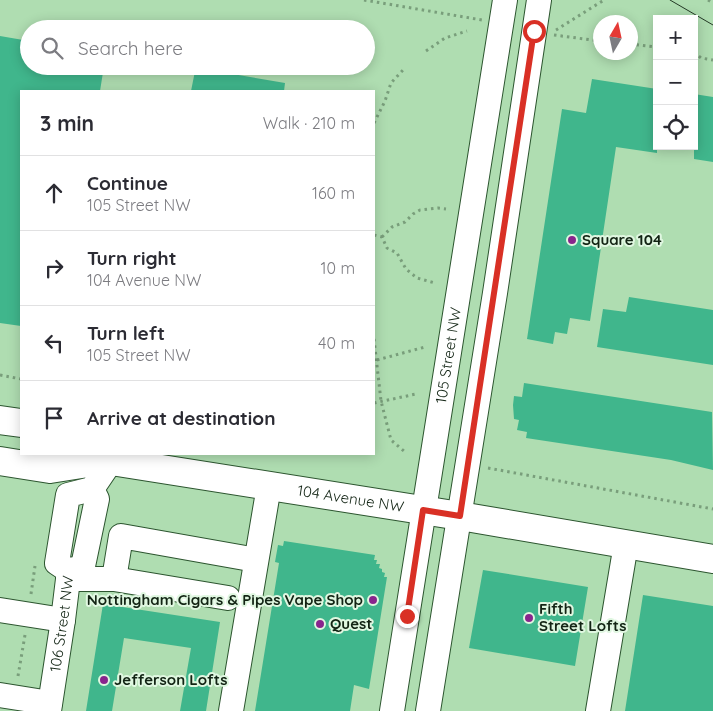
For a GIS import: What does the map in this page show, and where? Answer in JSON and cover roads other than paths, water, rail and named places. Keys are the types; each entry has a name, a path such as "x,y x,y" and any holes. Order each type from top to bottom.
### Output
{"main road":[{"path":"0,420 20,424"},
{"name":"104 Avenue NW","path":"0,461 50,469 106,458 713,558"}],"street":[{"path":"428,711 541,18 502,6"},
{"name":"105 Street NW","path":"392,711 502,6"},
{"name":"106 Street NW","path":"49,707 68,575 83,566 97,499 92,489 106,458"},
{"path":"231,711 269,486"},
{"path":"114,579 122,536 256,560"},
{"path":"598,711 626,544"},
{"path":"68,575 114,579 228,598"},
{"path":"0,610 63,620"},
{"path":"8,696 49,707"}],"tram line":[{"path":"670,0 713,25"}],"place":[{"name":"Square 104","path":"572,240"},
{"name":"Nottingham Cigars & Pipes Vape Shop","path":"373,600"},
{"name":"Fifth Street Lofts","path":"529,618"},
{"name":"Quest","path":"320,624"},
{"name":"Jefferson Lofts","path":"104,680"}]}
